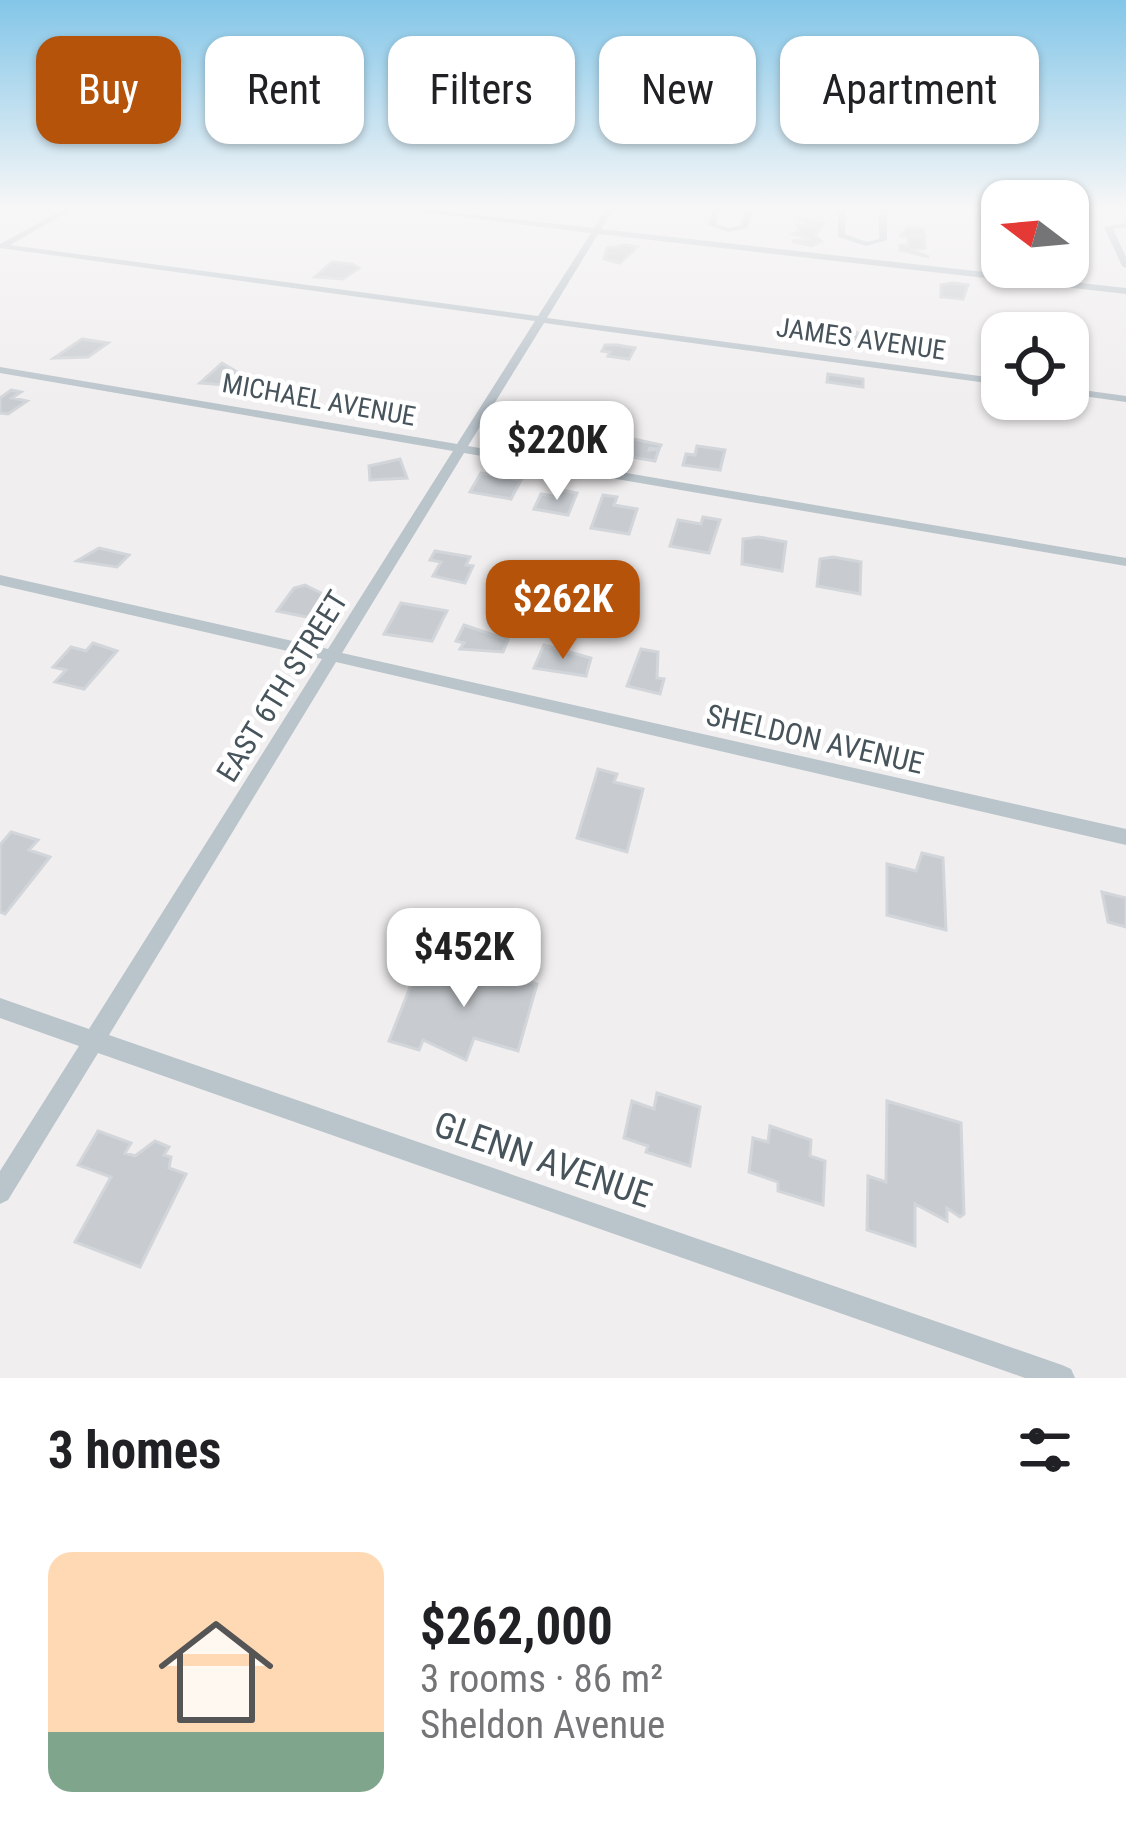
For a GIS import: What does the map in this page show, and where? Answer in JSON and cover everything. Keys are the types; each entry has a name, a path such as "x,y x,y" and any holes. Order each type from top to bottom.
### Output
{"street":[{"name":"JAMES AVENUE","path":"188,272 981,379"},
{"name":"EAST 6TH STREET","path":"0,1192 570,272"},
{"path":"961,272 1126,291"},
{"name":"MICHAEL AVENUE","path":"0,370 1126,562"},
{"path":"1089,394 1126,399"},
{"name":"SHELDON AVENUE","path":"0,580 1126,837"},
{"name":"GLENN AVENUE","path":"0,1008 1062,1378"}],"building":[{"path":"320,272 353,272 343,279 315,277"},
{"path":"941,285 968,285 963,299 941,297"},
{"path":"846,327 870,339 852,347 830,336"},
{"path":"82,339 108,343 88,357 54,358"},
{"path":"605,345 635,348 629,359 608,356 610,352 602,351"},
{"path":"222,363 239,373 226,385 200,383"},
{"path":"828,374 863,379 863,387 827,382"},
{"path":"11,390 21,392 12,398 27,401 8,414 0,413 0,398"},
{"path":"517,423 559,435 554,444 501,433"},
{"path":"629,438 661,445 655,461 619,455"},
{"path":"697,446 725,450 720,470 683,465 686,454 695,455"},
{"path":"400,459 407,478 370,480 369,466"},
{"path":"481,473 521,480 511,499 470,492"},
{"path":"562,490 577,493 568,515 534,509 541,494 558,497"},
{"path":"603,495 617,497 614,505 637,509 629,534 591,528"},
{"path":"703,517 720,520 709,553 670,546 678,520 701,524"},
{"path":"743,539 786,542 782,571 742,564"},
{"path":"99,548 129,555 117,567 77,561"},
{"path":"435,551 470,557 466,565 473,566 465,583 433,576 441,562 430,560"},
{"path":"820,559 861,562 860,594 817,586"},
{"path":"305,585 327,596 312,618 277,611 294,588"},
{"path":"401,603 447,611 432,641 384,634"},
{"path":"464,625 508,640 503,652 460,649 464,643 456,641"},
{"path":"93,643 117,651 84,689 55,682 66,670 53,667 71,647 86,651"},
{"path":"544,645 591,658 586,676 534,668"},
{"path":"641,649 658,652 657,678 664,679 660,694 627,686"},
{"path":"598,769 617,774 614,782 643,789 627,852 577,838"},
{"path":"11,832 38,840 29,850 50,857 5,914 0,912 0,845"},
{"path":"922,853 943,858 946,930 887,915 887,864 916,871"},
{"path":"1102,892 1126,898 1126,927 1108,922"},
{"path":"449,960 537,984 518,1051 474,1038 466,1060 423,1040 419,1050 389,1041 416,972 441,980"},
{"path":"657,1093 700,1107 690,1166 646,1152 648,1146 624,1138 632,1101 654,1109"},
{"path":"887,1101 961,1123 964,1214 960,1217 947,1208 947,1221 915,1204 915,1246 867,1230 868,1176 886,1182"},
{"path":"770,1126 811,1140 810,1156 825,1161 823,1205 778,1191 778,1182 749,1172 753,1138 768,1142"},
{"path":"98,1131 131,1143 125,1153 135,1156 155,1141 169,1147 164,1155 171,1157 169,1168 186,1174 140,1267 75,1242 111,1177 78,1165"}]}
